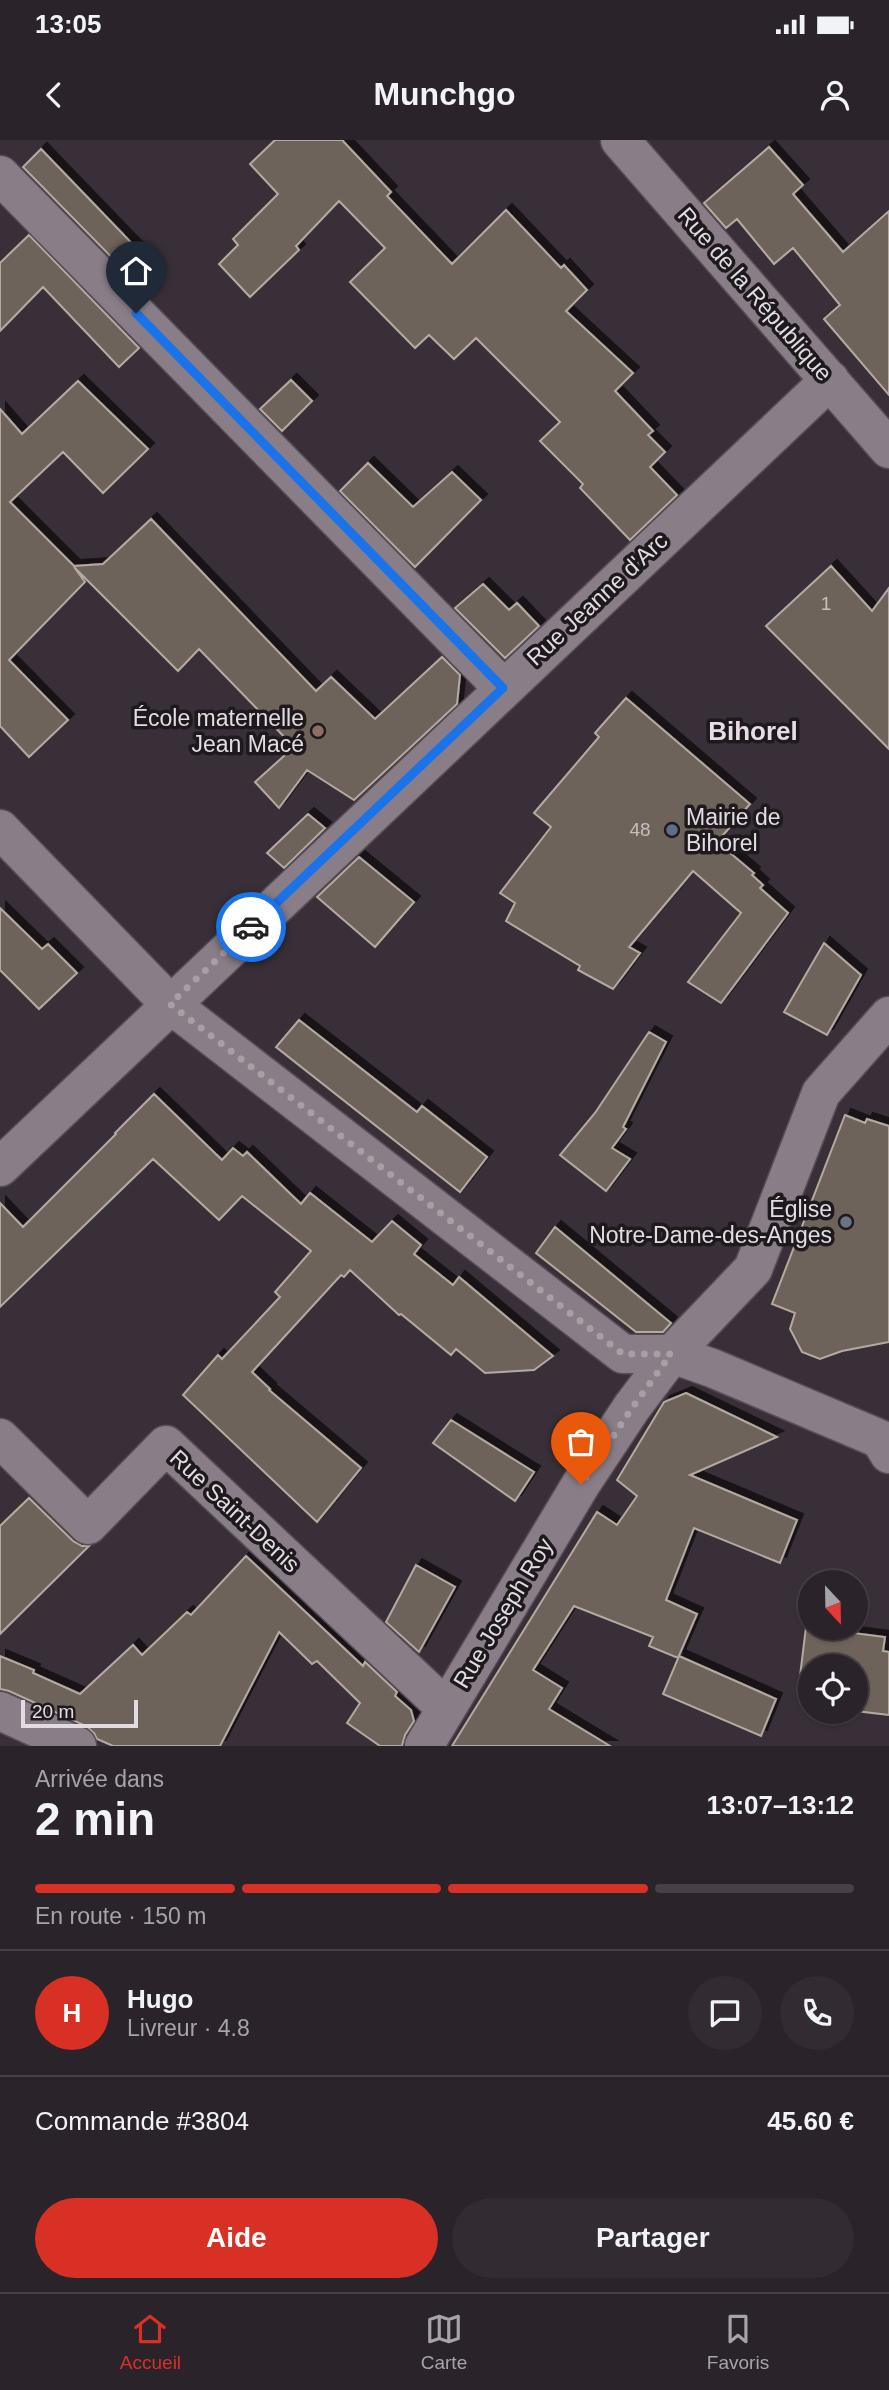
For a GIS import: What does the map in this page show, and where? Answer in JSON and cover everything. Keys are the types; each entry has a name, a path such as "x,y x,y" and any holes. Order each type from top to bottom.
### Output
{"street":[{"name":"Rue de la République","path":"620,140 889,449"},
{"path":"0,175 503,688"},
{"name":"Rue Jeanne d'Arc","path":"0,1167 830,380"},
{"path":"0,829 170,1004 623,1354 671,1354 886,1439"},
{"name":"Rue Joseph Roy","path":"424,1746 581,1484 632,1408 671,1354 752,1269 821,1093 887,1024"},
{"name":"Rue Saint-Denis","path":"0,1438 88,1525 166,1446 446,1708"},
{"path":"0,1711 77,1746"}],"building":[{"path":"275,140 342,140 391,192 387,196 452,264 506,210 561,268 564,265 587,290 566,311 633,373 615,391 653,431 648,435 665,452 650,467 677,495 630,540 580,488 583,484 540,441 560,422 476,338 454,359 429,335 415,348 350,282 385,248 339,201 296,246 299,250 250,297 219,264 238,245 233,239 278,194 250,164"},
{"path":"769,147 803,185 793,194 843,252 889,211 889,395 824,319 840,305 793,248 774,264 737,219 726,228 704,203"},
{"path":"41,149 146,258 129,275 23,167"},
{"path":"29,235 139,348 119,367 43,287 0,331 0,263"},
{"path":"291,380 312,401 282,431 260,409"},
{"path":"78,381 148,449 103,493 63,452 10,502 74,566 103,564 151,519 316,691 331,677 375,719 442,657 460,675 457,704 354,800 307,770 279,808 255,782 294,747 199,649 178,671 74,567 85,582 9,660 68,720 29,757 0,726 0,409 22,434"},
{"path":"368,463 413,507 452,472 481,500 415,567 340,491"},
{"path":"831,566 872,611 889,588 889,749 766,626"},
{"path":"483,584 509,610 517,603 539,626 505,658 455,608"},
{"path":"626,698 750,804 717,842 754,873 752,875 763,885 760,888 788,913 721,1003 688,982 741,913 693,871 629,947 640,953 613,989 578,970 580,966 506,921 515,903 500,893 551,827 534,813 599,737 595,733"},
{"path":"308,814 325,828 284,868 267,853"},
{"path":"359,857 414,902 375,947 317,897"},
{"path":"0,908 42,949 48,944 77,973 39,1009 0,970"},
{"path":"824,943 861,975 827,1035 784,1012"},
{"path":"299,1020 417,1112 422,1106 487,1157 460,1192 276,1047"},
{"path":"649,1032 666,1042 623,1127 626,1129 612,1148 630,1159 606,1191 560,1155 595,1113"},
{"path":"154,1094 222,1160 233,1148 243,1156 247,1152 301,1204 310,1193 372,1242 392,1221 421,1245 414,1254 453,1285 459,1277 553,1356 534,1370 485,1373 456,1349 451,1355 399,1315 350,1270 344,1277 341,1275 252,1372 269,1390 361,1468 317,1522 183,1395 218,1355 222,1359 280,1297 275,1292 311,1251 242,1196 219,1220 153,1159 0,1307 0,1203 23,1227"},
{"name":"Église Notre-Dame-des-Anges","path":"845,1115 865,1123 867,1119 889,1126 889,1342 842,1351 820,1359 802,1352 790,1329 795,1313 772,1304"},
{"path":"555,1227 671,1323 663,1332 636,1332 536,1253"},
{"path":"686,1393 777,1437 690,1475 797,1520 780,1563 694,1528 666,1600 697,1614 678,1658 649,1646 653,1637 574,1606 533,1670 562,1688 549,1709 610,1746 452,1746 597,1512 617,1525 637,1496 617,1480 664,1402"},
{"path":"451,1420 534,1472 515,1501 433,1443"},
{"path":"29,1498 73,1541 89,1546 0,1634 0,1526"},
{"path":"246,1556 363,1666 365,1662 397,1692 395,1696 411,1710 414,1721 402,1746 380,1746 347,1723 360,1703 317,1661 312,1664 279,1632 220,1746 113,1746 97,1739 86,1726 0,1689 0,1656 80,1694 133,1645 142,1655 187,1612 191,1615"},
{"path":"416,1565 455,1587 419,1652 386,1622"},
{"path":"868,1635 885,1637 883,1651 889,1652 889,1715 868,1712 868,1654 803,1654 804,1640 868,1640"},
{"path":"679,1656 776,1699 761,1736 663,1694"}],"way so far":[{"path":"251,927 170,1004 623,1354 671,1354 581,1484"}],"place":[{"name":"École maternelle Jean Macé","path":"318,731"},
{"name":"Mairie de Bihorel","path":"672,830"},
{"name":"Église Notre-Dame-des-Anges","path":"846,1222"}],"district":[{"name":"Bihorel","path":"753,731"}],"route":[{"path":"136,313 503,688 251,927"}]}
